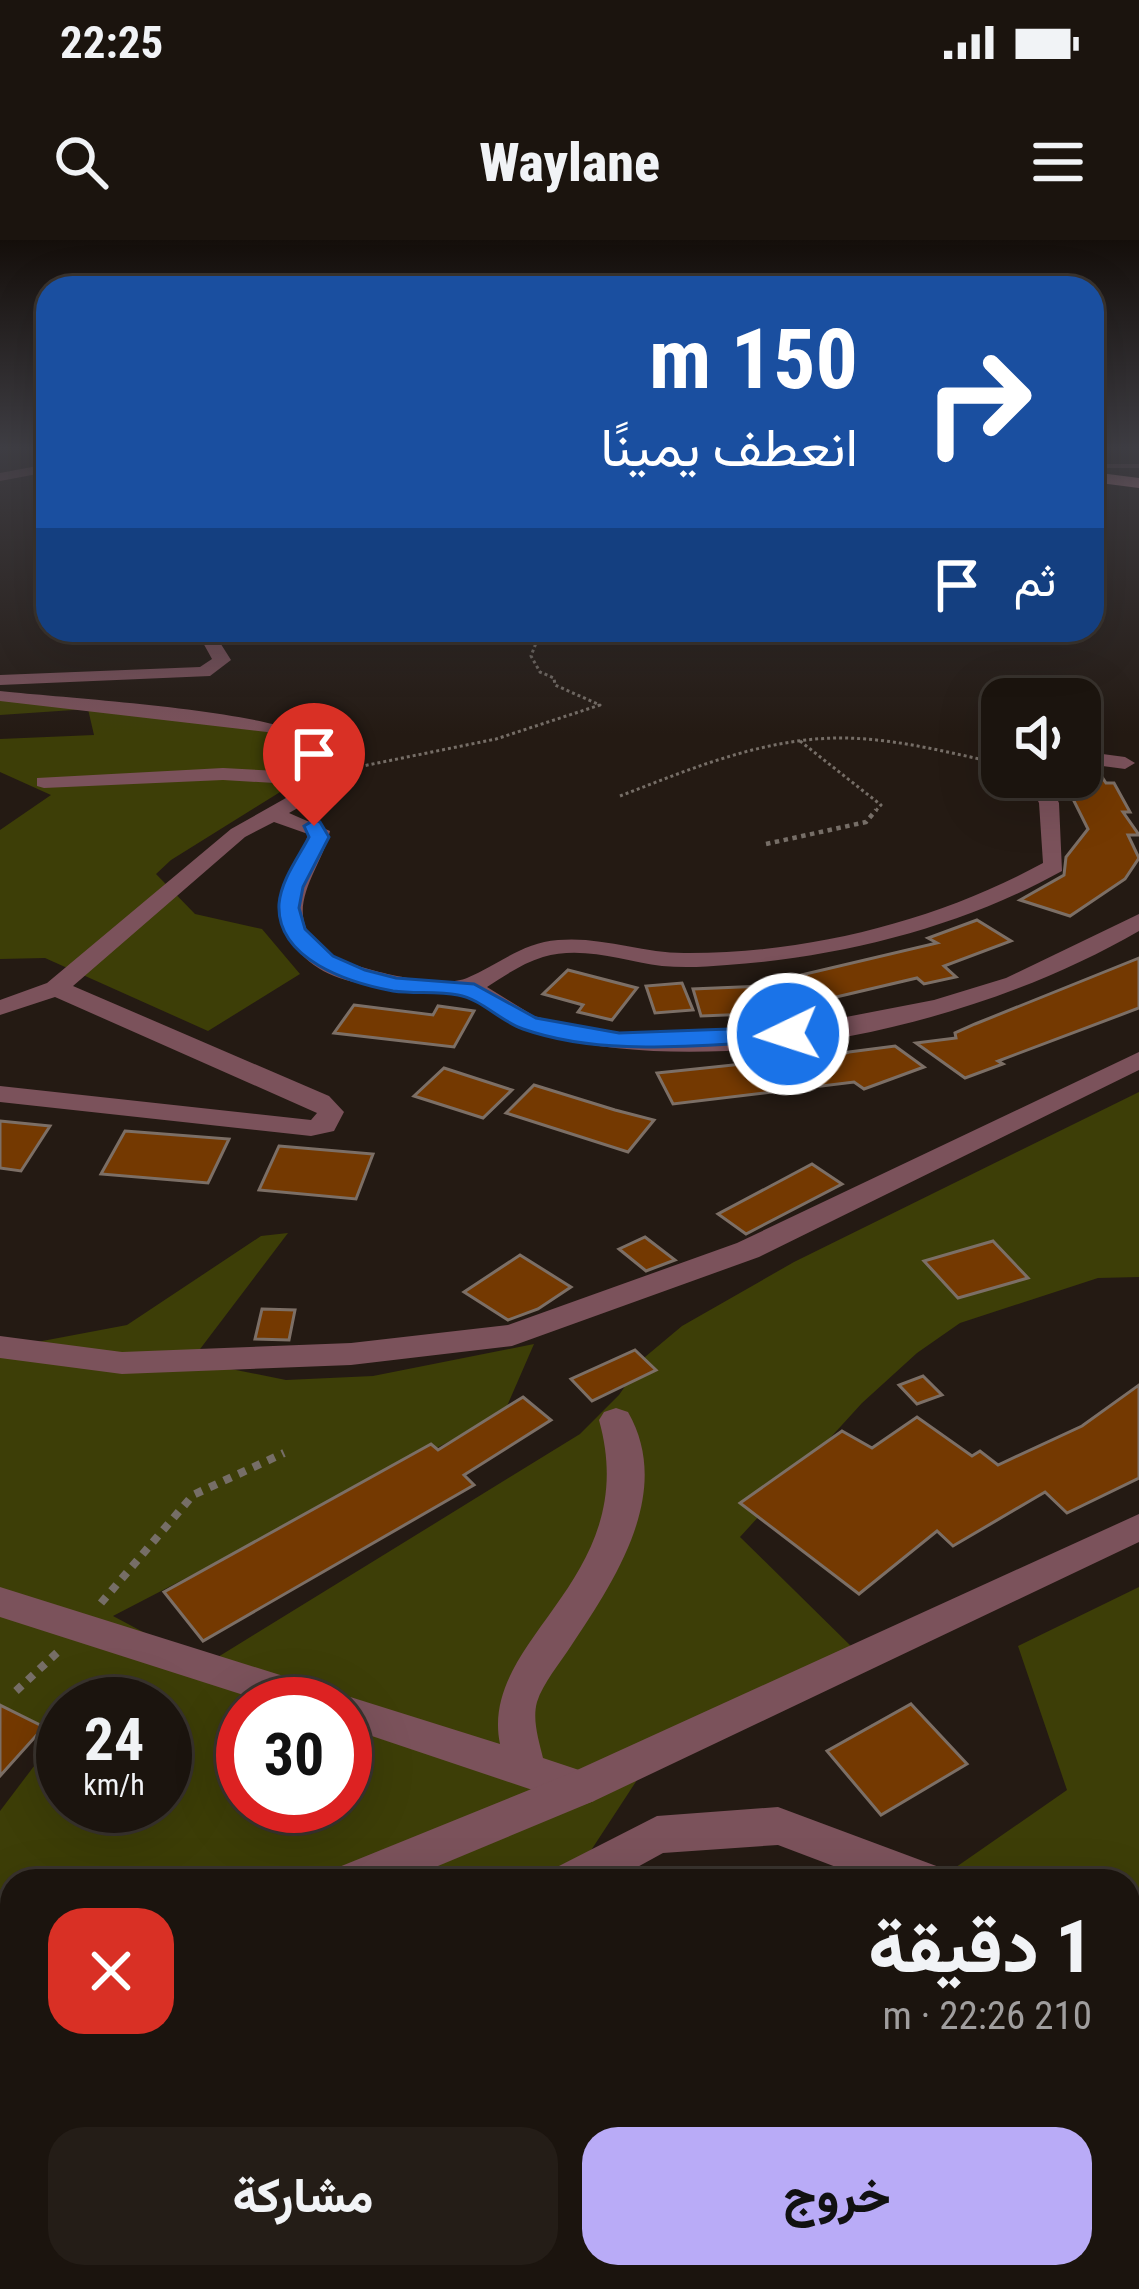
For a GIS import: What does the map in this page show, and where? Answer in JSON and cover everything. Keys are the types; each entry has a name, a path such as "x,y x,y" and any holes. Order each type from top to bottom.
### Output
{"street":[{"path":"0,680 204,672 222,660 211,642"},
{"path":"0,696 269,727 318,747 328,777"},
{"path":"1101,760 1134,766"},
{"path":"44,782 224,774 328,777"},
{"path":"0,1008 56,988 238,833 328,777"},
{"path":"466,988 533,952 567,946 683,961 788,951 965,907 1054,866 1046,798"},
{"path":"270,813 319,831 292,887 289,908 303,944 325,960 395,985 466,988 529,1023 585,1036 667,1042 788,1034 914,1016 1041,970 1139,921"},
{"path":"0,1094 301,1127 318,1127 331,1119 331,1112 320,1102 56,988"},
{"path":"0,1347 122,1363 395,1351 512,1335 748,1250 1139,1060"},
{"path":"525,1769 516,1727 517,1703 531,1673 613,1546 620,1523 627,1465 616,1420"},
{"path":"383,1869 580,1788 1139,1527"},
{"path":"0,1602 238,1677"},
{"path":"372,1720 580,1788"},
{"path":"594,1869 657,1835 778,1826 892,1869"}],"path":[{"path":"328,777 496,739 600,705 555,685 554,678 536,667 531,656 536,642"},
{"path":"620,796 720,758 800,741 843,737 892,742 981,760"},
{"path":"766,844 866,822 881,805 800,741"},
{"path":"16,1691 83,1627 149,1541 193,1495 284,1453"}],"shaded area":[{"path":"0,692 259,726 312,747 302,775 285,789 156,874 195,914 262,929 300,974 208,1031 45,958 0,959 0,830 51,795 0,772 0,739 94,735 88,709 0,715"},
{"path":"1139,1092 1139,1277 1098,1278 960,1323 917,1353 862,1403 740,1537 857,1652 637,1780 579,1869 0,1869 0,1811 36,1763 36,1833 192,1833 192,1677 36,1677 36,1739 0,1721 0,1349 127,1325 261,1236 288,1233 191,1361 286,1380 373,1376 534,1344 504,1413 113,1616 205,1665 580,1434 619,1395 645,1357 682,1326 794,1262"},
{"path":"1139,1587 1139,1869 953,1869 1067,1790 1018,1646"}],"building":[{"path":"1102,777 1114,783 1130,812 1123,812 1139,835 1128,835 1139,858 1125,879 1070,916 1020,900 1064,875 1066,857 1088,829 1072,798 1101,798"},
{"path":"977,920 1011,941 944,966 956,977 924,984 917,978 815,1002 781,1004 769,978 797,976 937,943 928,938"},
{"path":"1139,958 1139,1008 998,1061 1003,1064 965,1078 916,1043 956,1038 955,1033 975,1024"},
{"path":"568,970 637,988 612,1020 578,1012 583,1005 543,994"},
{"path":"682,983 693,1010 655,1013 646,986"},
{"path":"765,986 777,1013 701,1016 693,989"},
{"path":"354,1005 433,1015 438,1006 474,1011 454,1047 334,1033"},
{"path":"895,1046 924,1067 864,1089 854,1082 673,1104 657,1073 809,1057 813,1064 849,1052"},
{"path":"444,1068 512,1090 483,1118 414,1096"},
{"path":"534,1085 654,1120 628,1152 506,1113"},
{"path":"0,1121 50,1126 21,1171 0,1168"},
{"path":"125,1131 229,1139 208,1183 101,1174"},
{"path":"279,1146 373,1154 356,1199 259,1190"},
{"path":"812,1164 842,1184 746,1234 718,1214"},
{"path":"645,1237 675,1260 646,1271 619,1249"},
{"path":"993,1241 1028,1278 958,1298 924,1261"},
{"path":"520,1255 571,1287 538,1309 508,1320 464,1292"},
{"path":"262,1309 295,1310 289,1340 255,1339"},
{"path":"635,1350 656,1370 592,1401 571,1379"},
{"path":"923,1376 942,1395 917,1404 899,1385"},
{"path":"1139,1385 1139,1478 1067,1513 1045,1492 953,1546 937,1531 859,1594 740,1503 842,1431 872,1448 917,1417 972,1456 980,1451 998,1465 1082,1426"},
{"path":"523,1397 551,1420 464,1475 474,1485 203,1641 164,1592 431,1444 438,1450"},
{"path":"911,1704 967,1764 881,1815 827,1751"},
{"path":"0,1705 36,1723 36,1736 0,1776"}],"route":[{"path":"314,826 319,837 292,887 289,908 294,929 303,944 325,960 358,975 395,985 466,988 529,1023 619,1040 667,1042 788,1034"}]}
